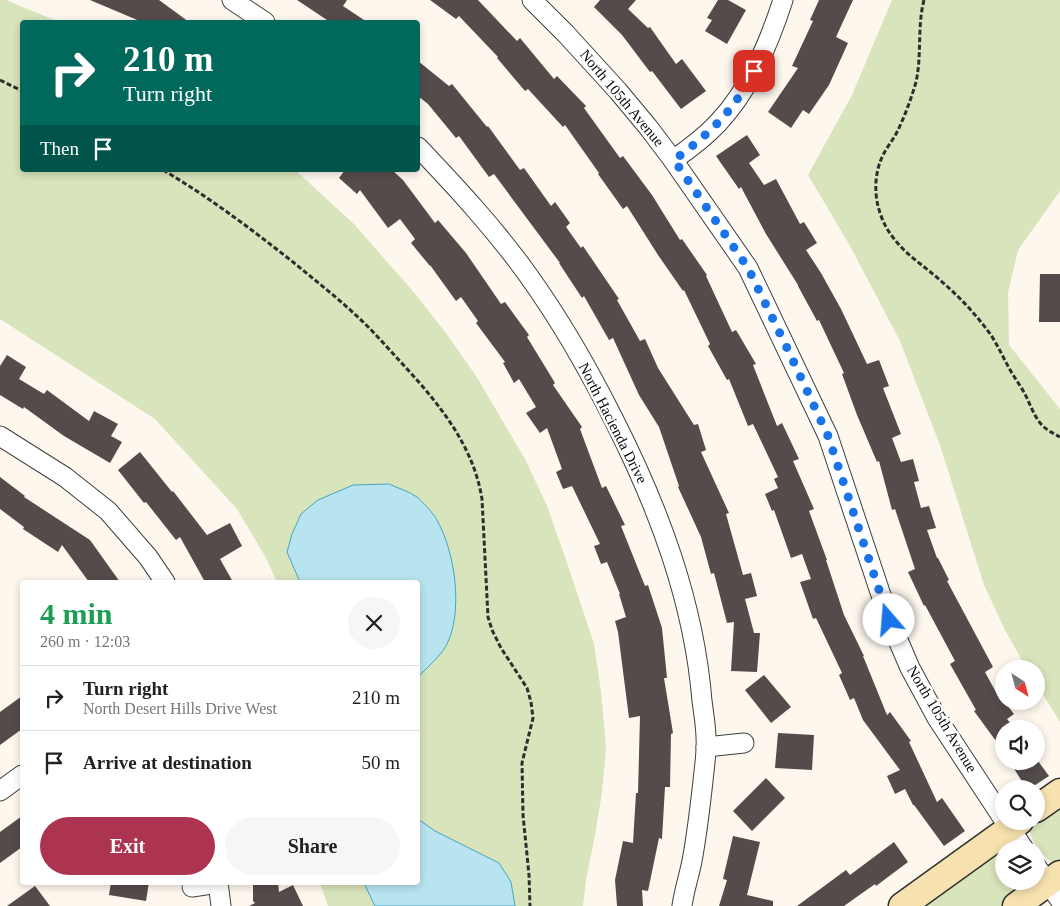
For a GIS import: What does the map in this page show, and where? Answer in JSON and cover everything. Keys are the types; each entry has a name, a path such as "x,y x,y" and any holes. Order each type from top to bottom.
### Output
{"street":[{"path":"232,0 262,20"},
{"name":"North 105th Avenue","path":"532,0 566,34 648,127 674,160 748,268 828,436 889,620 910,668 937,718 995,803"},
{"path":"674,160 693,146 733,106 745,88 762,54 783,0"},
{"name":"North Hacienda Drive","path":"420,149 473,206 528,275 571,341 597,386 641,475 671,553 687,608 700,677 706,747 699,821 682,906"},
{"path":"0,436 64,477 108,511 148,557 164,580"},
{"path":"706,747 744,743"},
{"path":"0,791 20,776"},
{"path":"1045,803 1060,792"},
{"path":"902,906 1009,830"},
{"path":"1016,906 1051,881"},
{"path":"192,887 205,885"},
{"path":"218,885 221,906"}],"path":[{"path":"924,0 921,10 919,66 915,83 900,125 879,166 876,190 879,210 889,232 901,247 954,292 973,312 998,346 1041,424 1060,437"},
{"path":"0,80 20,90"},
{"path":"166,172 226,210 266,240 335,296 361,320 442,410 467,450 480,484 482,499 488,617 501,648 527,688 531,702 533,718 522,763 522,815 529,875 530,906"}],"green space":[{"path":"0,0 6,0 54,20 20,20 20,172 297,172 354,224 417,296 476,376 525,459 547,506 594,644 601,691 606,748 602,792 583,906 328,906 321,885 420,885 420,580 276,580 265,556 237,509 155,419 0,319"},
{"path":"892,0 1060,0 1060,191 1018,250 1008,292 1009,345 1060,409 1060,722 1045,698 1045,660 1022,660 1005,630 984,585 940,445 900,341 849,244 808,175 852,95"},
{"path":"1060,803 1060,863 1055,863 1045,856 1045,840 1033,840 1030,832 1030,830 1045,830 1045,814"},
{"path":"995,852 995,890 1024,890 1003,906 916,906"}],"water":[{"path":"389,484 417,497 437,520 449,548 453,565 456,600 452,632 444,649 420,675 420,580 299,580 287,552 292,534 301,514 318,500 353,485"},
{"path":"420,820 435,831 499,863 511,882 515,906 375,906 365,885 420,885"}],"building":[{"path":"90,0 159,0 186,20 137,20"},
{"path":"297,0 347,0 343,6 364,20 327,20"},
{"path":"430,0 478,0 517,41 520,38 554,79 557,76 586,106 584,108 620,158 623,156 652,195 680,240 682,239 707,275 732,332 736,330 756,364 753,365 777,426 782,423 799,459 793,461 814,509 809,511 844,615 864,656 887,715 890,712 911,741 909,742 937,802 942,798 965,831 944,846 913,805 905,789 895,794 887,776 900,770 863,720 854,698 850,700 839,675 842,673 816,618 813,619 800,582 811,579 802,554 791,558 774,510 772,511 765,494 778,488 774,479 778,477 753,424 748,426 729,379 727,380 708,346 710,344 684,290 658,255 627,206 623,209 565,125 563,127 528,89 525,91 498,57 459,16 456,19"},
{"path":"600,0 636,0 628,9 648,28 650,27 676,64 682,59 706,91 681,109 622,35 594,7"},
{"path":"718,0 728,0 746,10 727,44 705,31 712,20 707,18"},
{"path":"819,0 853,0 836,37 848,43 829,85 809,114 803,110 791,128 768,112 798,68 792,66 813,21 810,20"},
{"path":"420,63 449,86 452,84 488,126 520,170 524,168 551,206 555,202 570,223 566,227 581,248 583,246 619,299 617,300 640,341 645,339 658,368 694,425 698,424 706,450 701,452 729,513 726,514 743,575 751,573 757,596 745,599 754,633 760,633 757,672 731,671 734,622 727,623 714,573 711,574 701,537 678,487 659,427 639,395 613,338 609,340 584,296 582,298 560,263 494,174 489,177 459,136 456,138 428,104 420,98"},
{"path":"747,135 760,155 749,163 764,185 776,179 800,224 804,222 817,243 806,250 841,309 867,364 879,360 889,386 883,388 901,434 892,438 901,462 913,459 919,481 914,482 921,508 929,506 936,528 927,530 937,558 949,580 947,581 993,667 985,672 995,690 995,710 1011,710 1014,714 1008,720 995,720 995,740 974,711 976,710 950,664 955,661 924,606 908,572 915,569 895,509 892,510 879,461 877,462 857,415 842,374 844,373 819,320 817,321 741,187 739,189 716,156"},
{"path":"344,172 394,172 403,180 435,223 438,220 466,253 501,304 505,302 529,335 527,337 555,383 553,385 582,427 580,429 602,488 606,486 625,525 621,526 645,586 648,585 662,628 667,678 664,678 673,733 671,734 670,787 665,787 662,839 659,838 648,891 642,890 643,906 617,906 615,880 623,841 633,843 636,793 638,793 640,716 629,718 615,621 626,617 620,594 607,562 601,564 594,546 600,544 572,486 563,489 556,472 562,469 547,428 540,433 526,413 536,407 519,379 514,383 503,363 505,362 476,323 478,321 461,297 456,301 430,265 411,243 415,239 400,219 388,228 360,190 357,194 339,178"},
{"path":"1040,274 1060,274 1060,322 1039,322"},
{"path":"7,355 26,367 19,379 44,394 47,390 89,421 94,411 118,424 111,436 122,442 110,463 64,436 24,407 23,409 0,395 0,366"},
{"path":"140,452 207,535 230,523 242,546 220,559 232,580 204,580 180,537 176,540 118,470"},
{"path":"0,477 24,497 90,540 119,580 88,580 62,545 58,552 23,529 24,527 0,509"},
{"path":"764,675 791,707 771,723 745,690"},
{"path":"20,697 20,730 0,745 0,712"},
{"path":"778,733 814,735 812,770 775,768"},
{"path":"1015,770 1045,770 1049,776 1043,780 1021,780"},
{"path":"766,778 785,798 752,831 733,811"},
{"path":"20,817 20,848 0,863 0,832"},
{"path":"733,836 760,842 747,895 773,901 773,906 719,906 727,880 723,879"},
{"path":"894,842 908,862 876,886 875,884 844,906 797,906 846,870 850,875"},
{"path":"111,885 149,885 146,901 109,895"},
{"path":"253,885 278,885 279,892 293,885 303,906 249,906 255,903 253,901"},
{"path":"35,886 50,906 7,906"}],"route":[{"path":"754,71 733,106 718,123 693,146 674,160 748,268 789,352 828,436 889,620"}]}
